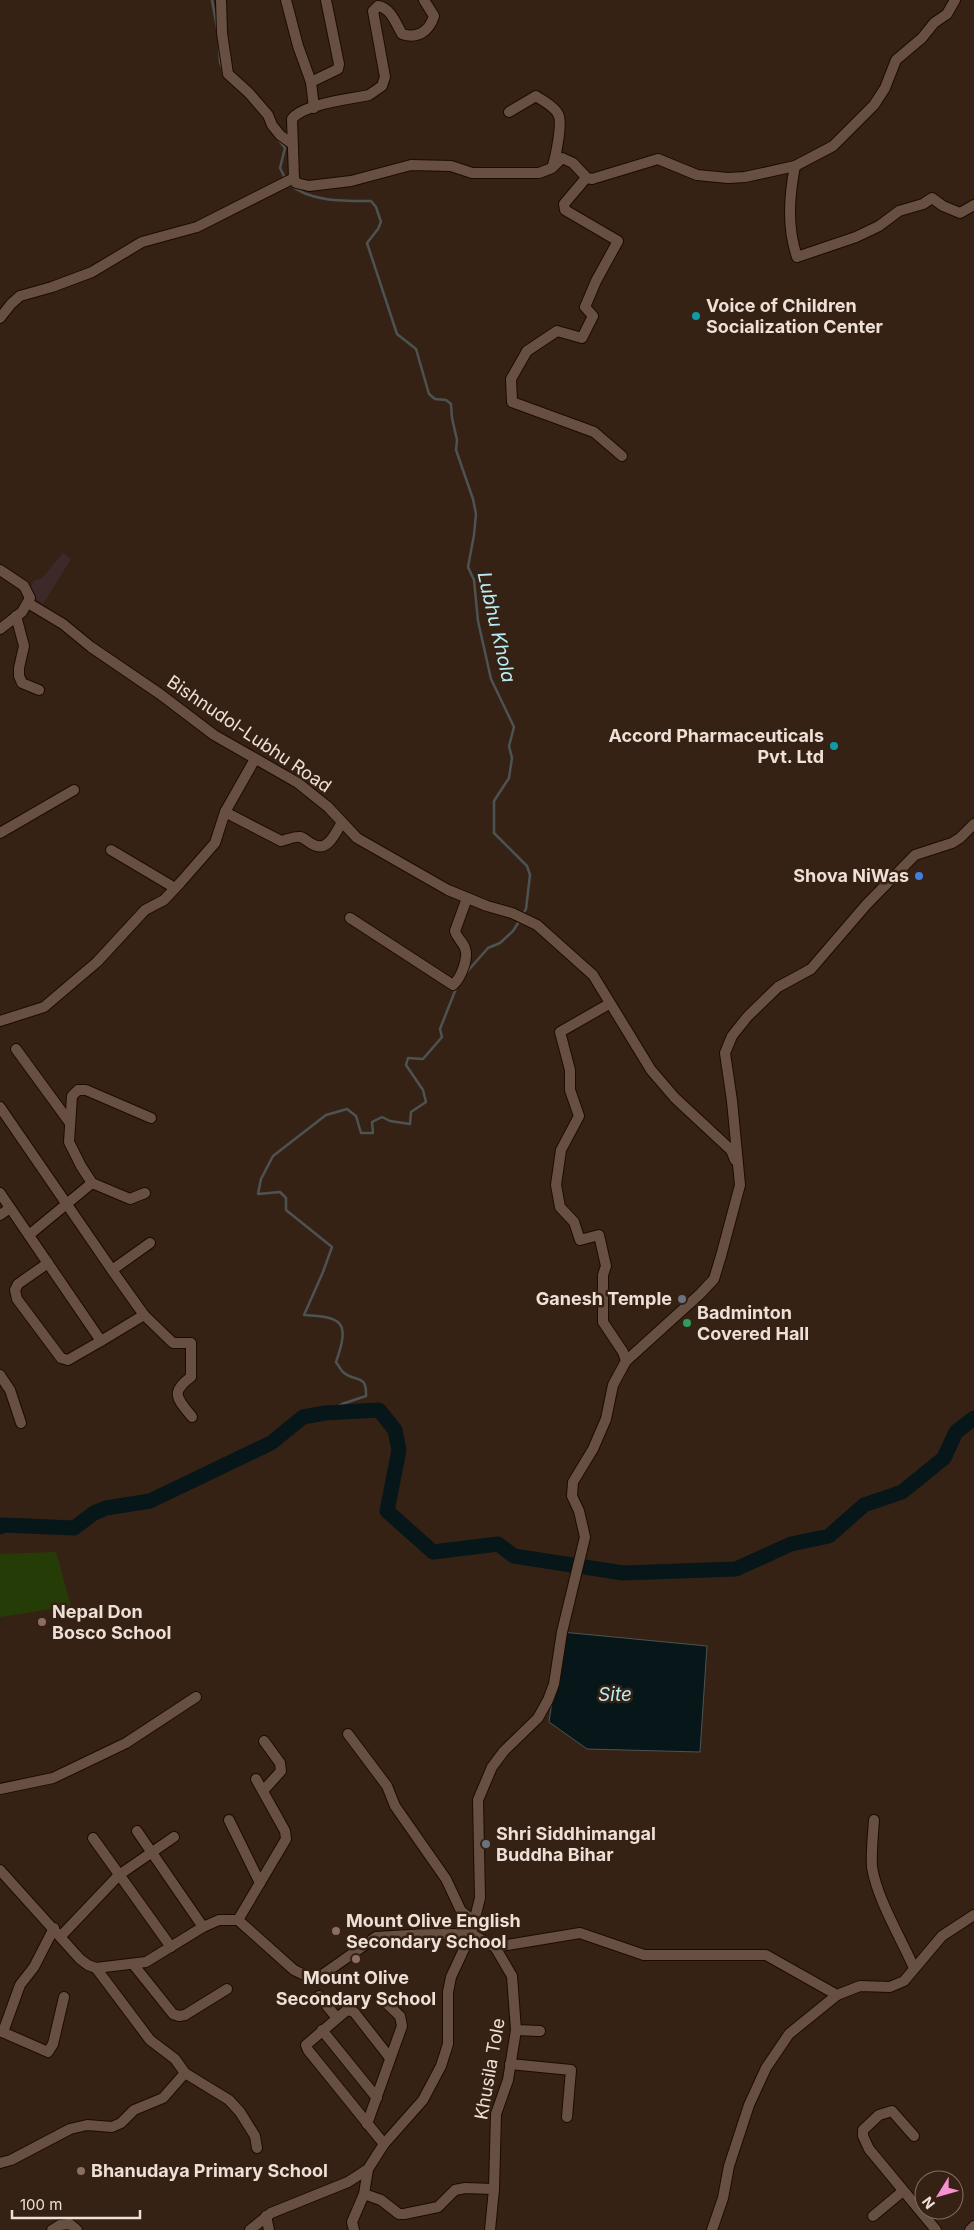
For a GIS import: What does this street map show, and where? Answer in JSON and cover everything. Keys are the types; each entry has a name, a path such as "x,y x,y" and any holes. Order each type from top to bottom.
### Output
{"street":[{"path":"221,0 222,33 228,74 249,93 268,115 272,125 280,135 291,143"},
{"path":"286,0 298,46 311,82 314,108"},
{"path":"311,82 338,69 339,64 326,0"},
{"path":"288,181 292,119 296,114 369,95 378,90 385,76 373,11 378,6 384,6 402,34 415,36 428,29 434,16 424,0"},
{"path":"0,318 20,296 52,287 92,272 142,242 198,227 288,181 309,186 351,181 412,165 451,166 472,173 528,174 546,172 562,158 567,159 586,178 592,179 658,159 697,175 728,178 745,177 795,166 833,146 874,105 885,88 896,60 922,38 934,23 948,14 955,0"},
{"path":"509,112 536,96 558,112 560,118 559,144 552,168"},
{"path":"795,166 789,208 793,246 797,257 856,237 879,226 899,212 923,204 932,198 943,206 960,213 974,205"},
{"path":"586,178 568,197 564,204 565,210 618,241 596,281 585,307 593,316 582,338 557,331 528,351 511,379 512,402 594,432 622,456"},
{"path":"0,570 24,586 30,598 16,616 0,629"},
{"name":"Bishnudol-Lubhu Road","path":"28,603 63,624 90,647 160,694 214,735 298,783 328,807 357,838 448,890 512,913 537,925 593,975 651,1070 675,1098 731,1150 736,1163 740,1185 714,1279 665,1328 626,1361 613,1385 606,1418 593,1449 573,1482 572,1496 579,1511 585,1539 566,1615 554,1684 538,1718 504,1751 492,1767 478,1800 480,1898 475,1922"},
{"path":"16,616 24,646 19,676 22,683 39,690"},
{"path":"0,1021 44,1007 98,962 145,910 164,900 215,842 225,812 256,759"},
{"path":"0,833 74,790"},
{"path":"225,812 281,841 302,837 315,846 323,847 329,843 342,822"},
{"path":"736,1163 732,1101 725,1053 732,1036 748,1016 778,986 811,969 866,905 915,855 952,843 974,824"},
{"path":"111,850 175,888"},
{"path":"350,918 453,985 467,956 465,947 457,937 456,931 467,898"},
{"path":"609,1004 560,1032 570,1070 570,1090 579,1116 561,1150 556,1185 560,1207 574,1222 580,1240 599,1235 606,1266 603,1275 603,1322 623,1352 626,1361"},
{"path":"16,1049 70,1123"},
{"path":"146,1193 130,1200 92,1183 69,1142 72,1096 78,1090 86,1090 151,1118"},
{"path":"0,1107 144,1315 173,1343 192,1343 191,1377 181,1384 177,1390 178,1398 192,1417"},
{"path":"29,1235 92,1183"},
{"path":"0,1193 101,1341"},
{"path":"0,1215 10,1208"},
{"path":"112,1270 150,1243"},
{"path":"48,1263 18,1284 15,1290 17,1299 61,1358 68,1360 144,1315"},
{"path":"0,1375 10,1390 21,1423"},
{"path":"0,1789 53,1778 126,1743 196,1696"},
{"path":"348,1734 387,1786 395,1806 446,1879 461,1911 475,1922 451,1977 448,1992 448,2044 441,2066 423,2100 384,2144 368,2169 364,2194 352,2222 354,2230"},
{"path":"263,1791 281,1771 280,1763 264,1741"},
{"path":"238,1920 286,1839 285,1831 256,1779"},
{"path":"229,1820 260,1883"},
{"path":"874,1820 872,1867 887,1915 897,1929 914,1968"},
{"path":"137,1831 203,1927"},
{"path":"64,1997 53,2044 48,2052 2,2031 20,1986 58,1932 120,1874 174,1837"},
{"path":"93,1838 171,1947"},
{"path":"0,1870 80,1958 88,1965 96,1968 146,1962 203,1927 219,1920 238,1920 294,1970 315,1980 376,1937 471,1934 495,1947 580,1933 644,1955 766,1955 838,1995"},
{"path":"712,2230 723,2198 729,2166 746,2113 766,2068 789,2034 838,1995 860,1986 890,1987 904,1981 942,1936 974,1915"},
{"name":"Khusila Tole","path":"490,2230 494,2189 496,2114 508,2080 516,2030 512,1976 495,1947"},
{"path":"133,1964 173,2014 179,2016 185,2015 227,1989"},
{"path":"96,1968 150,2040 175,2059 185,2073 229,2100 240,2112 256,2136 257,2148"},
{"path":"320,1996 337,2018"},
{"path":"368,2124 402,2021 380,1997"},
{"path":"384,2144 308,2050 306,2045 347,2010 354,2012 390,2058"},
{"path":"322,2030 376,2098"},
{"path":"516,2030 540,2031"},
{"path":"510,2064 571,2070 567,2117"},
{"path":"0,2163 11,2160 70,2129 87,2125 112,2127 121,2123 134,2110 163,2098 185,2073"},
{"path":"914,2136 892,2111 879,2115 863,2130 863,2136 869,2148 936,2230"},
{"path":"250,2230 266,2216 286,2206 348,2182 368,2169"},
{"path":"364,2194 381,2200 399,2214 404,2214 438,2207 455,2190 465,2188 494,2189"},
{"path":"873,2216 903,2191"},
{"path":"266,2216 269,2230"},
{"path":"52,2230 60,2225 70,2224 76,2230"},
{"path":"970,2230 974,2226"}],"shaded area":[{"path":"63,553 71,559 43,604 27,592 34,581 42,578"}],"green space":[{"path":"56,1552 71,1606 0,1617 0,1554"}],"water":[{"name":"Site","path":"562,1632 707,1646 700,1752 587,1749 549,1722"}],"waterway":[{"name":"Lubhu Khola","path":"212,0 217,28"},
{"name":"Lubhu Khola","path":"219,43 220,62 223,70"},
{"name":"Lubhu Khola","path":"278,139 285,148 280,168 286,180"},
{"name":"Lubhu Khola","path":"289,184 297,190 317,197 371,201 376,207 381,222 367,243 397,334 416,349 429,394 435,399 446,400 451,404 457,440 456,450 473,499 476,514 468,567 474,580 478,621 491,679 514,727 509,746 512,758 509,778 494,801 494,833 527,866 530,875 526,909 522,916"},
{"name":"Lubhu Khola","path":"466,973 488,948 500,943 513,931 520,920"},
{"name":"Lubhu Khola","path":"325,1413 342,1404 366,1396 365,1384 343,1372 336,1362 342,1338 340,1324 335,1320 304,1315 332,1247 286,1210 286,1198 280,1192 258,1194 261,1179 273,1156 326,1115 347,1109 356,1116 361,1133 373,1133 372,1122 382,1117 390,1121 410,1124 411,1112 426,1102 423,1090 406,1065 408,1058 423,1059 442,1037 440,1029 457,986"},
{"path":"0,1527 3,1525 74,1528 94,1513 106,1508 150,1501 271,1443 303,1417 325,1413 379,1410 395,1430 399,1450 387,1511 433,1552 498,1544 514,1556 623,1573 736,1569 791,1544 829,1536 864,1505 902,1492 944,1458 956,1432 974,1418"}],"place":[{"name":"Voice of Children Socialization Center","path":"696,316"},
{"name":"Accord Pharmaceuticals Pvt. Ltd","path":"834,746"},
{"name":"Shova NiWas","path":"919,876"},
{"name":"Ganesh Temple","path":"682,1299"},
{"name":"Badminton Covered Hall","path":"687,1323"},
{"name":"Nepal Don Bosco School","path":"42,1622"},
{"name":"Shri Siddhimangal Buddha Bihar","path":"486,1844"},
{"name":"Mount Olive English Secondary School","path":"336,1931"},
{"name":"Mount Olive Secondary School","path":"356,1959"},
{"name":"Bhanudaya Primary School","path":"81,2171"}]}
